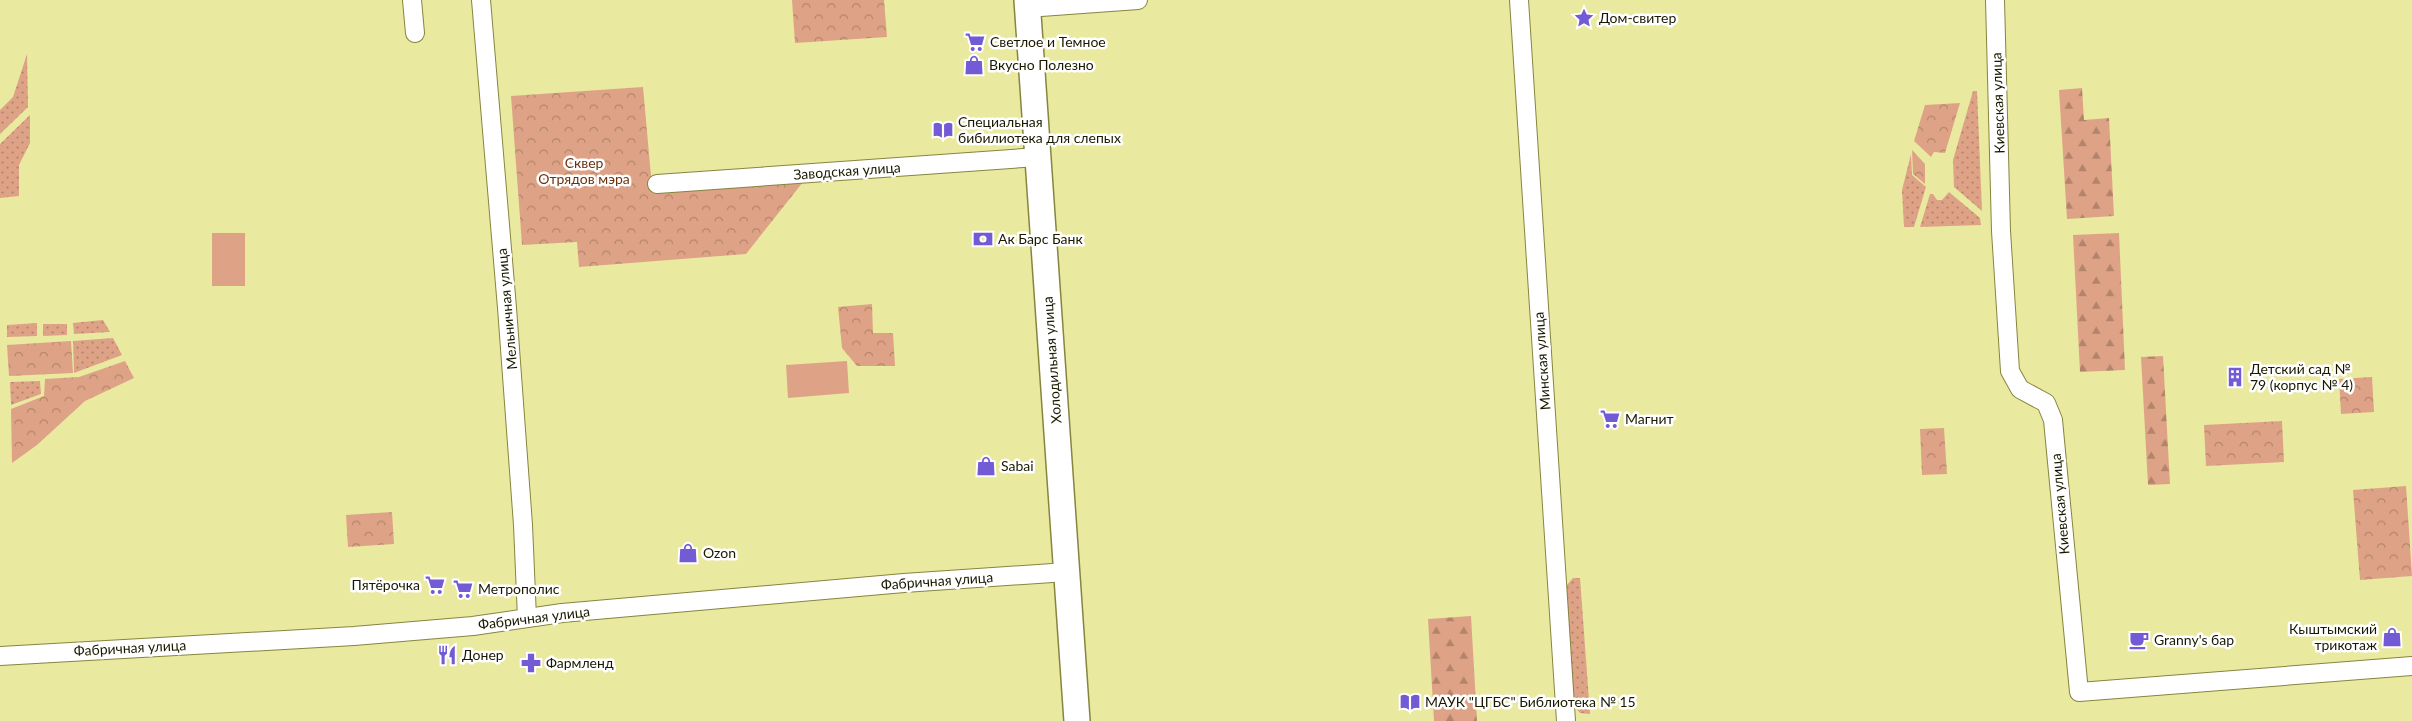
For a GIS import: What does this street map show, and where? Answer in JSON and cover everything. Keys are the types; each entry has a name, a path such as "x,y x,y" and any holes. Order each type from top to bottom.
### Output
{"street":[{"path":"412,0 415,33"},
{"name":"Мельничная улица","path":"481,0 508,317 523,525 527,618"},
{"path":"1027,4 1138,0"},
{"name":"Минская улица","path":"1519,0 1566,721"},
{"name":"Киевская улица","path":"1995,0 2002,231 2010,371 2020,389 2046,404 2053,420 2079,692 2412,666"},
{"name":"Холодильная улица","path":"1027,4 1077,721"},
{"name":"Заводская улица","path":"657,184 1038,157"},
{"name":"Фабричная улица","path":"0,656 354,636 904,583 1067,572"}],"green space":[{"path":"792,0 884,0 887,37 795,43"},
{"path":"27,54 28,107 0,134 0,110 13,97"},
{"name":"Сквер Отрядов мэра","path":"643,87 652,187 807,177 746,254 579,267 577,242 522,245 511,96"},
{"path":"2082,88 2084,120 2109,118 2114,216 2067,219 2059,90"},
{"path":"1973,91 1977,91 1982,211 1954,187 1953,160"},
{"path":"1960,103 1945,153 1934,152 1931,157 1914,141 1925,105"},
{"path":"30,115 30,143 19,165 19,196 0,198 0,144"},
{"path":"1912,150 1925,164 1925,184 1913,174"},
{"path":"1911,154 1912,175 1926,187 1914,227 1904,227 1902,190"},
{"path":"1949,192 1980,218 1981,225 1920,227 1930,194 1933,194 1937,200 1942,200"},
{"path":"212,233 245,233 245,286 212,286"},
{"path":"2119,233 2125,370 2080,372 2073,235"},
{"path":"872,304 873,333 893,333 895,366 857,366 842,348 838,307"},
{"path":"103,320 110,332 74,334 73,323"},
{"path":"37,323 37,336 7,337 7,325"},
{"path":"43,324 67,324 67,335 43,336"},
{"path":"113,338 122,355 74,373 73,341"},
{"path":"71,341 73,373 9,376 7,345"},
{"path":"2163,356 2170,484 2148,485 2141,357"},
{"path":"125,361 134,378 85,401 37,445 12,463 11,409 44,396 45,379 79,377"},
{"path":"847,361 849,393 788,398 786,365"},
{"path":"2372,377 2374,412 2341,414 2339,379"},
{"path":"40,381 41,394 11,405 10,382"},
{"path":"2282,421 2284,462 2206,466 2204,425"},
{"path":"1944,428 1947,474 1922,475 1920,429"},
{"path":"2406,486 2412,576 2360,580 2353,490"},
{"path":"392,512 394,544 348,547 346,515"},
{"path":"1573,578 1580,578 1590,714 1580,713 1573,705 1566,586"},
{"path":"1471,616 1477,721 1434,721 1428,619"}],"place":[{"name":"Дом-свитер","path":"1584,18"},
{"name":"Светлое и Темное","path":"975,42"},
{"name":"Вкусно Полезно","path":"974,65"},
{"name":"Специальная бибилиотека для слепых","path":"943,130"},
{"name":"Ак Барс Банк","path":"983,239"},
{"name":"Детский сад № 79 (корпус № 4)","path":"2235,377"},
{"name":"Магнит","path":"1610,419"},
{"name":"Sabai","path":"986,466"},
{"name":"Ozon","path":"688,553"},
{"name":"Пятёрочка","path":"435,585"},
{"name":"Метрополис","path":"463,589"},
{"name":"Кыштымский трикотаж","path":"2392,637"},
{"name":"Granny's бар","path":"2139,640"},
{"name":"Донер","path":"447,655"},
{"name":"Фармленд","path":"531,663"},
{"name":"МАУК \"ЦГБС\" Библиотека № 15","path":"1410,702"}]}
